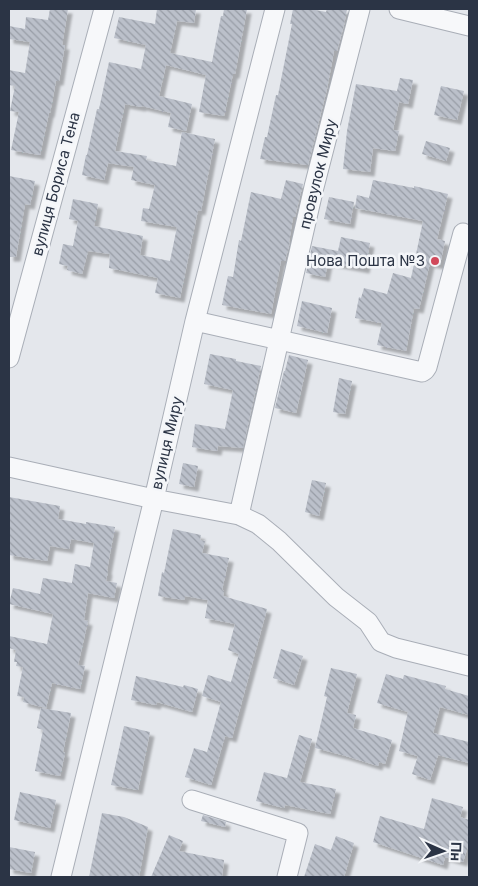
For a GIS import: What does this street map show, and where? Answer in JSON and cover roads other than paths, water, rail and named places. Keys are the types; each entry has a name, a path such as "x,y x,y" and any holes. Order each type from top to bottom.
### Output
{"street":[{"name":"вулиця Бориса Тена","path":"9,358 104,9"},
{"name":"вулиця Миру","path":"61,877 154,499 194,321 275,9"},
{"name":"провулок Миру","path":"239,515 314,187 360,9"},
{"path":"399,9 462,19"},
{"path":"194,321 422,372 426,370 463,234"},
{"path":"9,467 154,499 239,515 258,524 279,541 336,597 368,622 380,642 396,648 469,666"},
{"path":"192,800 298,833 287,877"}],"place":[{"name":"Нова Пошта №3","path":"435,261"}]}
